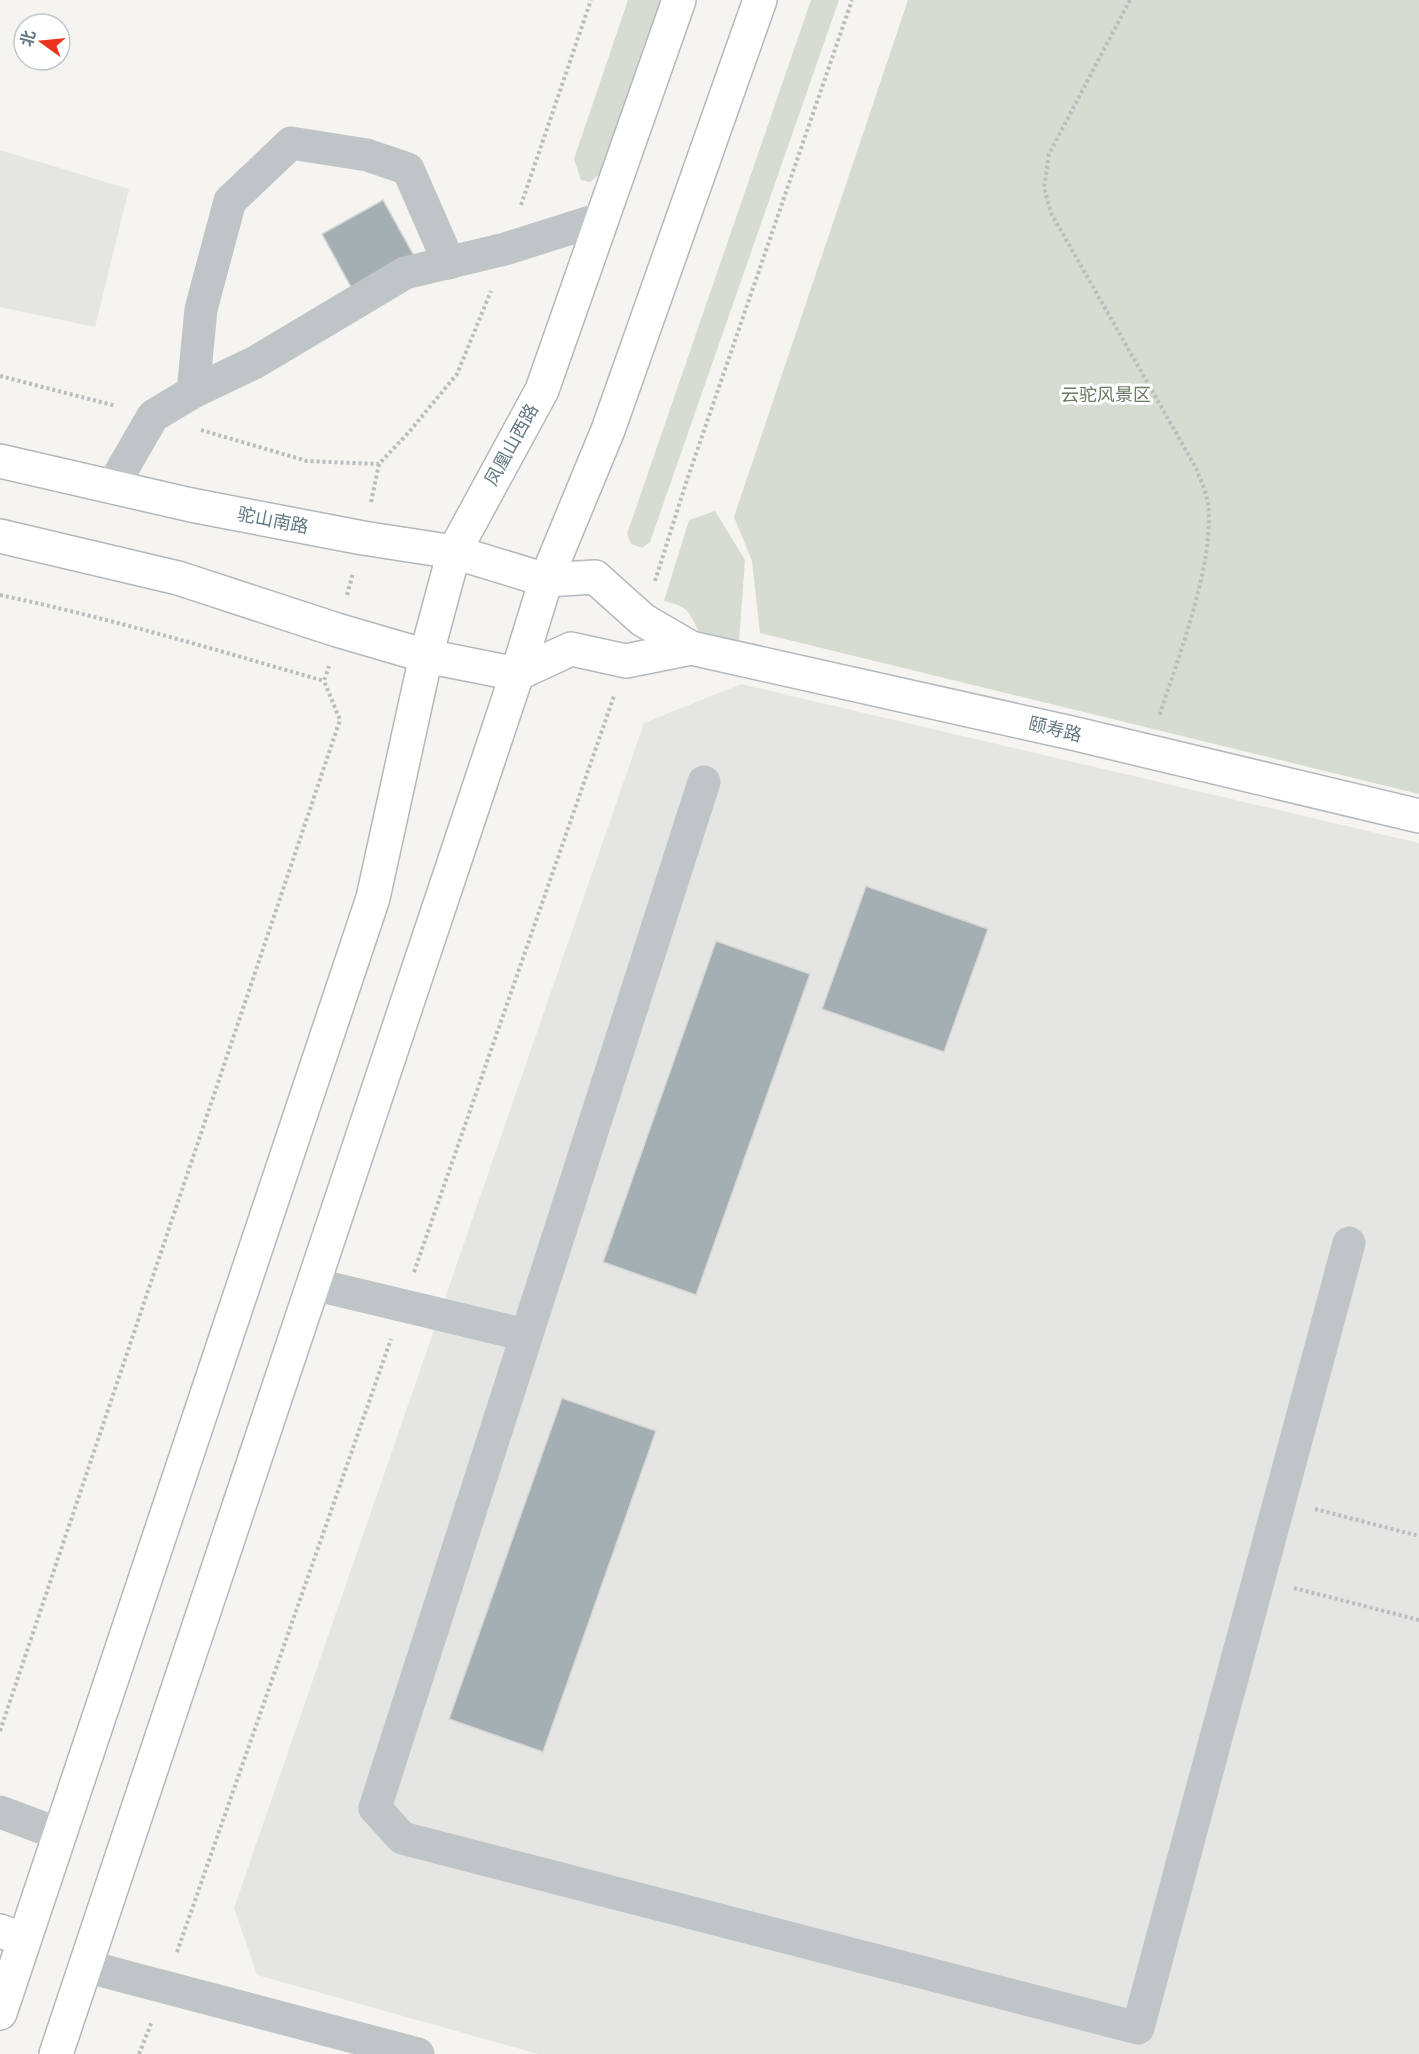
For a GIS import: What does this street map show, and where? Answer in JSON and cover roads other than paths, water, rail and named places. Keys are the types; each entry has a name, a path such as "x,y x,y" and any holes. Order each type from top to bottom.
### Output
{"main road":[{"name":"凤凰山西路","path":"0,2013 12,1936 59,1834 372,898 426,656 454,552 542,390 679,0"},
{"path":"56,2054 517,674 546,579 608,430 760,0"},
{"name":"驼山南路","path":"0,461 191,505 363,538 454,552 546,579 595,577 643,620 691,648"},
{"path":"0,536 178,578 426,656 517,674 571,649 626,661 691,648"},
{"name":"颐寿路","path":"691,648 1419,816"}],"street":[{"path":"193,392 201,309 230,201 291,143 367,155 408,169 449,263"},
{"path":"112,487 153,416 193,392 254,363 405,273 505,249 603,218"},
{"path":"704,782 375,1808 402,1838 1138,2028 1349,1243"},
{"path":"313,1284 526,1335"},
{"path":"0,1812 59,1834"},
{"path":"85,1966 418,2054"}],"park label":[{"name":"云驼风景区","path":"1106,395"}]}
